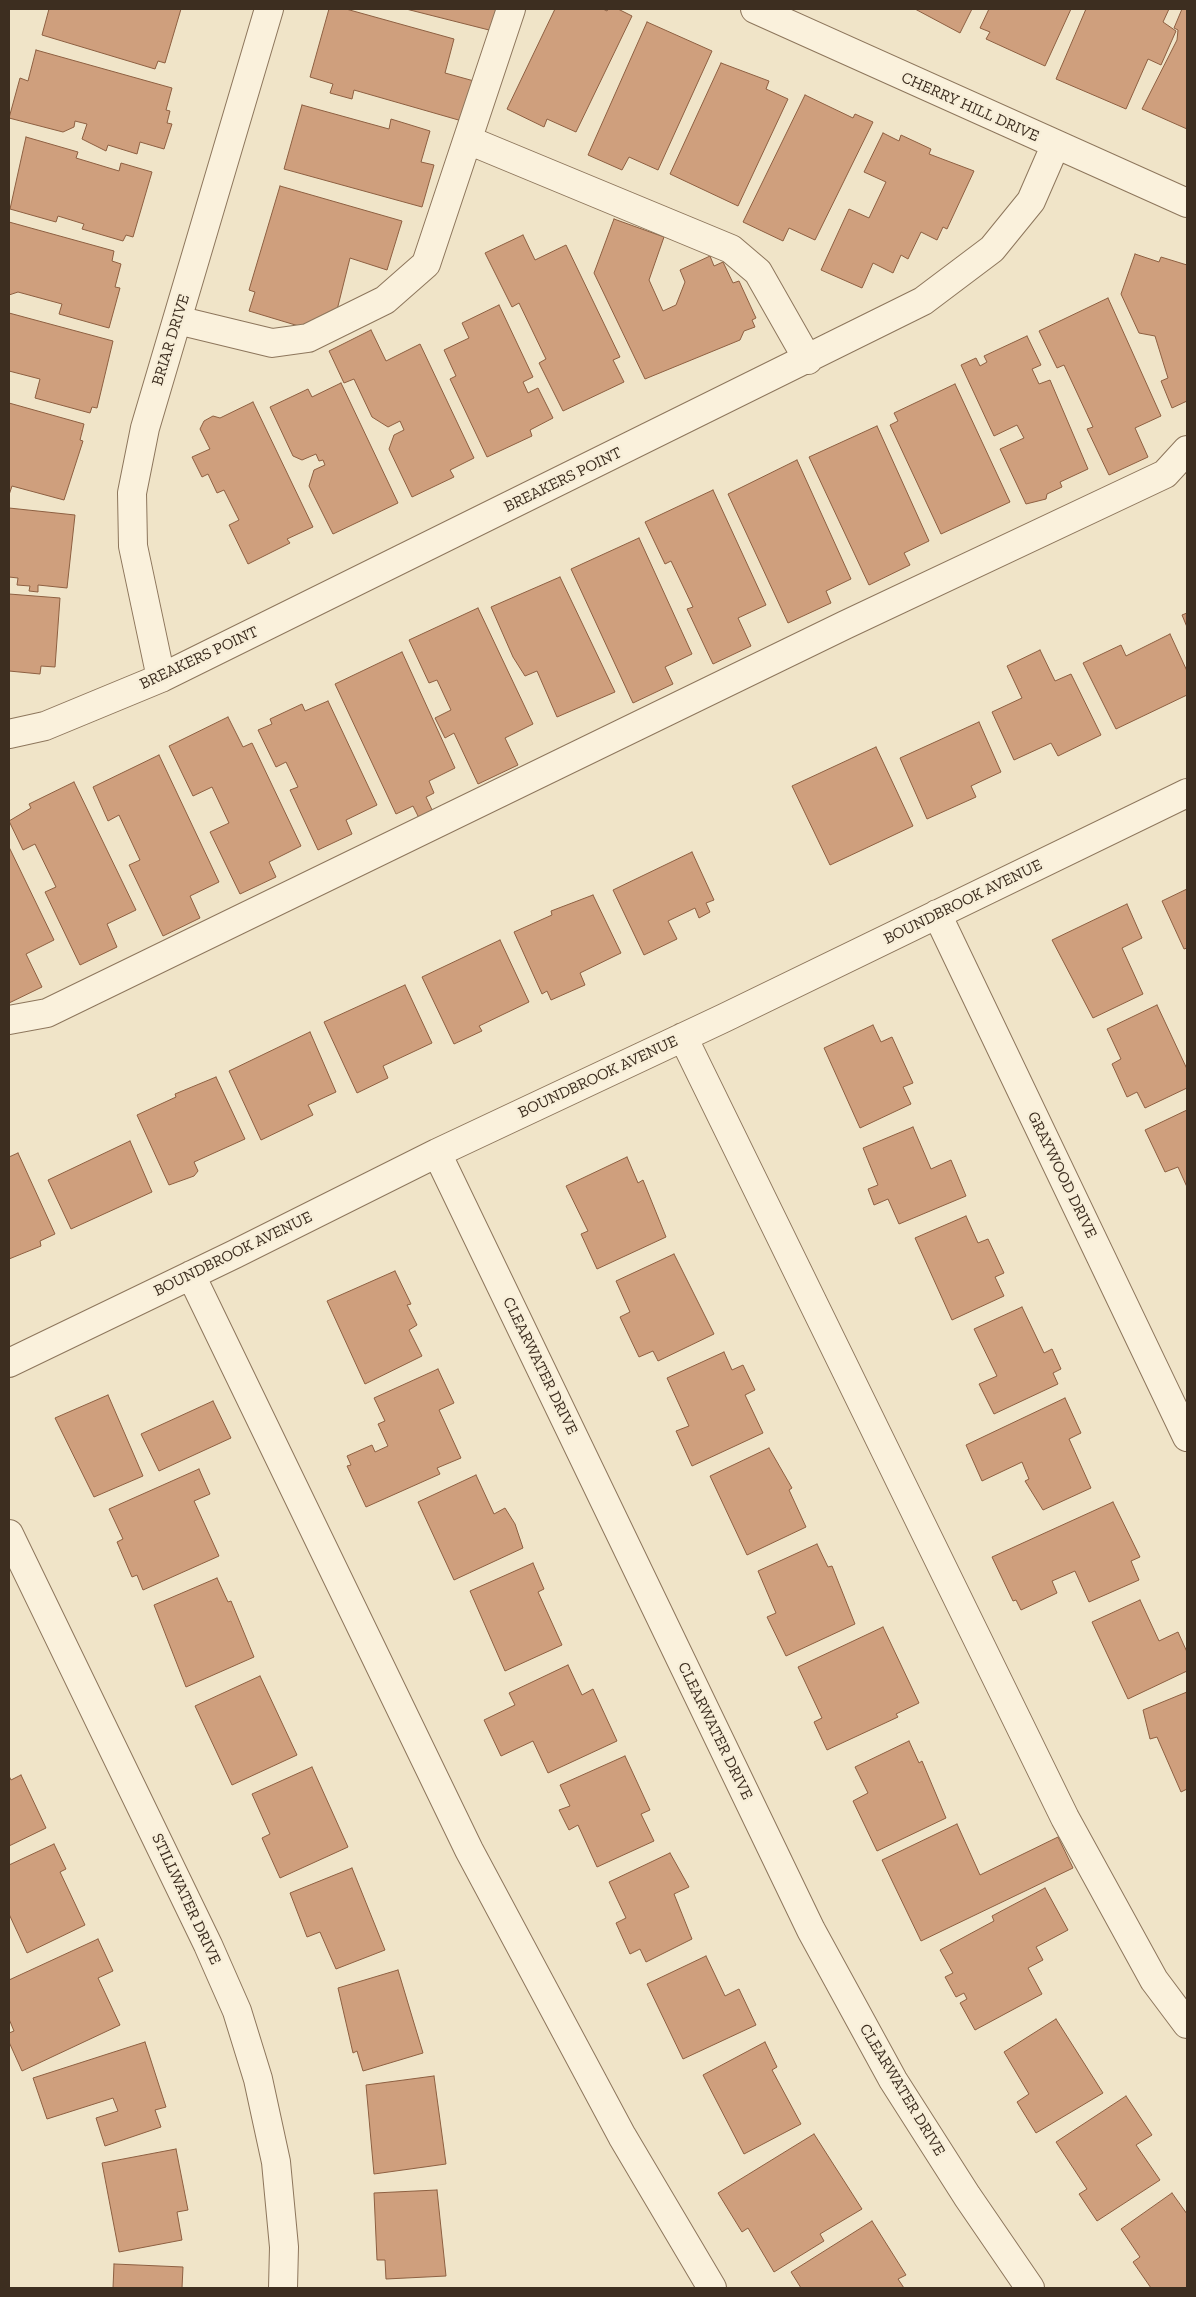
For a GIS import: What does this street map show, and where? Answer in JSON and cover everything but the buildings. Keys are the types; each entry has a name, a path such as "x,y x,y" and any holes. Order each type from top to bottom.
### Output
{"street":[{"name":"BRIAR DRIVE","path":"161,678 133,546 132,493 145,428 269,9"},
{"path":"177,320 272,343 308,338 385,300 426,264 511,9"},
{"name":"CHERRY HILL DRIVE","path":"755,9 1055,146 1187,203"},
{"path":"468,140 731,249 758,272 808,360"},
{"name":"BREAKERS POINT","path":"9,734 45,726 161,678 808,360 923,301 992,249 1031,200 1055,146"},
{"path":"9,1020 48,1013 845,625 1165,474 1187,450"},
{"name":"BOUNDBROOK AVENUE","path":"9,1363 437,1153 1186,797"},
{"name":"GRAYWOOD DRIVE","path":"937,914 1187,1437"},
{"path":"683,1037 1064,1818 1154,1980 1187,2024"},
{"name":"CLEARWATER DRIVE","path":"437,1153 811,1930 893,2080 967,2196 1030,2288"},
{"path":"191,1274 469,1850 622,2136 712,2288"},
{"name":"STILLWATER DRIVE","path":"9,1534 208,1944 237,2011 258,2079 276,2162 284,2247 283,2288"}]}
